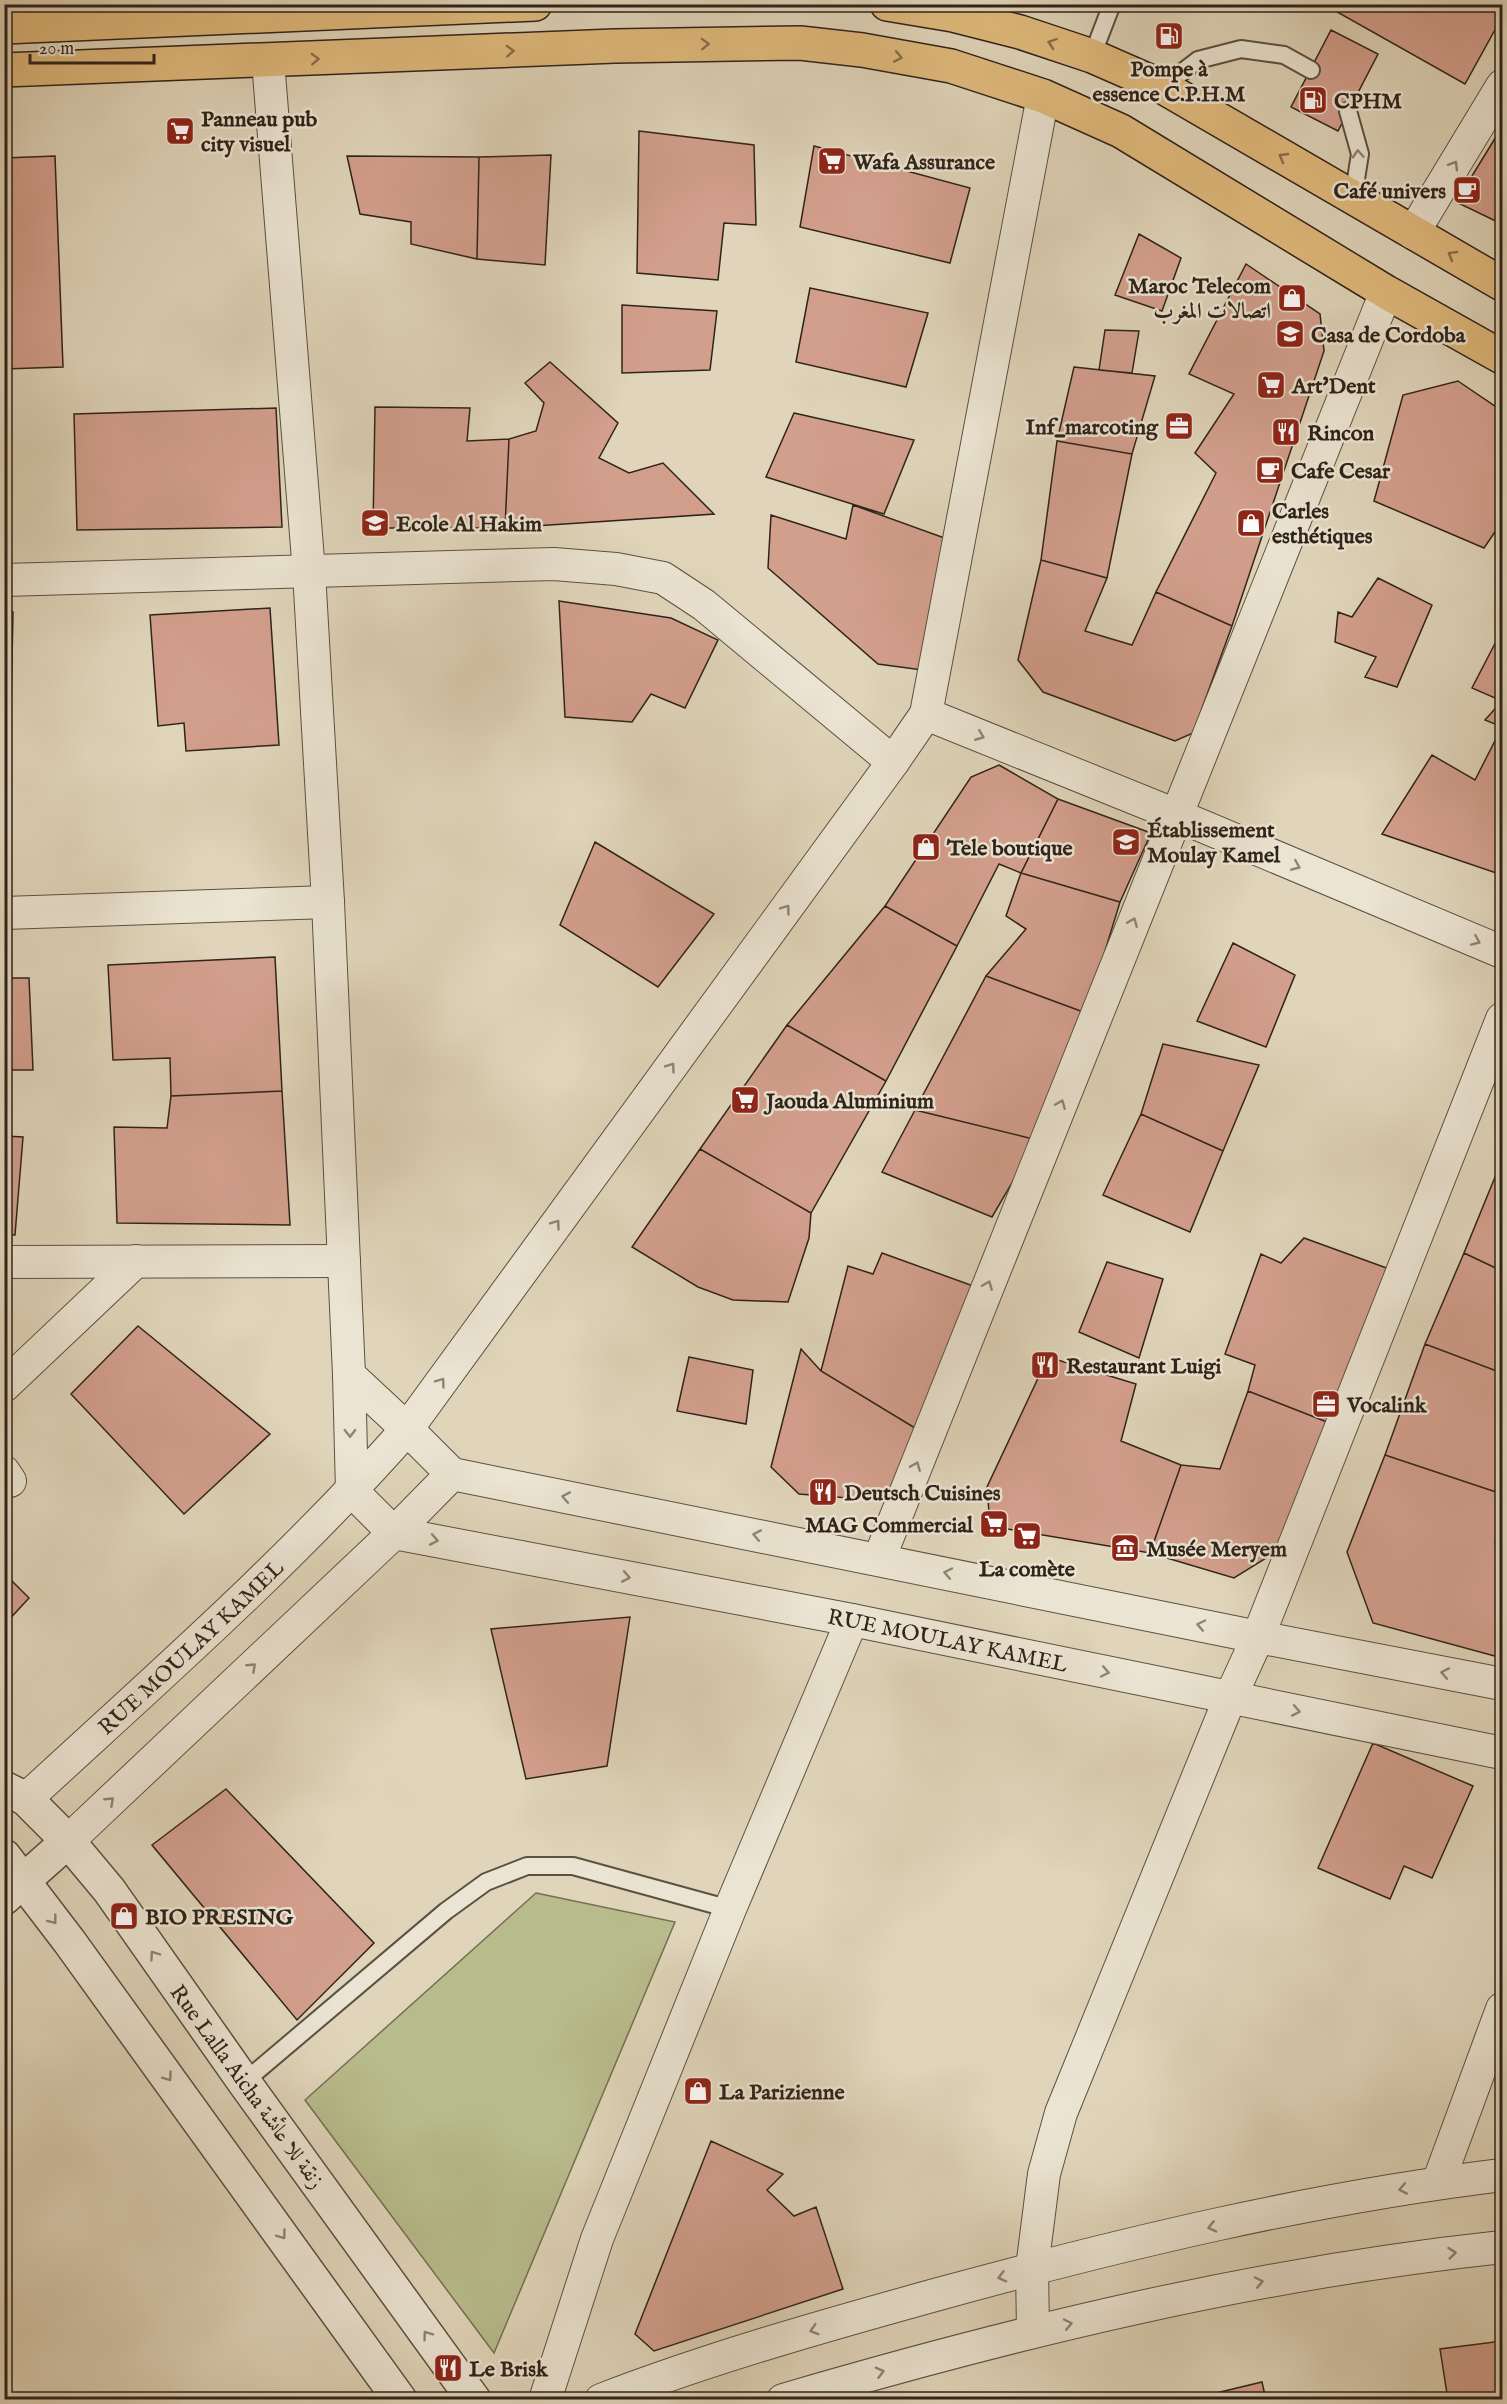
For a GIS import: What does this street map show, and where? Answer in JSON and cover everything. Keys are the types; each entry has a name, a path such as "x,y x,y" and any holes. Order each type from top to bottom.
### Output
{"main road":[{"path":"4,27 118,14 535,4"},
{"path":"886,4 953,15 1009,29 1092,56 1163,87 1503,284"},
{"path":"4,70 615,46 800,43 862,50 951,66 1043,96 1121,131 1386,292 1503,357"}],"street":[{"path":"268,61 309,572 328,902 352,1491 394,1533"},
{"path":"1413,233 1503,86"},
{"path":"1043,96 926,714 1176,815 1503,952"},
{"path":"879,1559 1386,292"},
{"path":"4,580 554,564 616,569 663,578 704,605 893,762"},
{"name":"RUE MOULAY KAMEL","path":"12,1802 264,1579 352,1491 407,1429 926,714"},
{"path":"4,913 328,902"},
{"path":"1033,2331 1032,2268 1044,2174 1061,2113 1230,1698 1258,1637 1503,1019"},
{"path":"4,1386 136,1261"},
{"path":"4,1262 344,1261"},
{"path":"349,1375 452,1474 1258,1637 1503,1684"},
{"path":"400,2400 76,1950 11,1879 68,1841 394,1533 452,1474"},
{"name":"RUE MOULAY KAMEL","path":"394,1533 852,1620 1503,1753"},
{"path":"545,2400 597,2239 730,1909 852,1620"},
{"name":"Rue Lalla Aicha زنقة للا عائشة","path":"12,1802 68,1841 109,1890 244,2082 474,2400"},
{"path":"1438,2183 1503,2009"},
{"path":"601,2400 676,2372 853,2318 1032,2268 1247,2218 1438,2183 1503,2175"},
{"path":"783,2400 1033,2331 1268,2280 1413,2257 1503,2247"}],"lane":[{"path":"1092,56 1112,4"},
{"path":"1163,87 1198,60 1241,49 1284,55 1311,70"},
{"path":"1348,111 1360,154 1353,198"},
{"path":"244,2082 446,1911 486,1882 527,1866 573,1866 730,1909"}],"green space":[{"path":"536,1893 675,1922 494,2353 305,2100"}],"building":[{"path":"1323,4 1502,4 1502,17 1465,84"},
{"path":"1331,30 1378,54 1338,131 1291,107"},
{"path":"1502,127 1502,224 1456,202"},
{"path":"639,131 754,145 756,225 724,223 718,280 637,273"},
{"path":"814,146 970,188 950,263 800,227"},
{"path":"551,155 545,265 477,259 479,157"},
{"path":"55,156 63,367 4,369 4,158"},
{"path":"347,156 479,157 477,259 411,244 411,222 360,214"},
{"path":"1139,234 1181,258 1162,311 1115,295"},
{"path":"1246,264 1320,314 1324,351 1232,626 1156,592 1216,473 1195,453 1234,394 1189,374"},
{"path":"810,288 928,313 906,387 796,362"},
{"path":"622,305 717,311 710,370 622,373"},
{"path":"1105,330 1139,331 1132,373 1099,370"},
{"path":"550,362 618,423 599,458 629,473 663,463 714,514 505,528 509,439 536,431 544,403 525,383"},
{"path":"1074,367 1155,376 1132,454 1057,441"},
{"path":"1458,381 1502,411 1502,524 1484,548 1374,501 1403,395"},
{"path":"375,407 470,408 467,441 509,439 505,528 373,528"},
{"path":"276,408 282,527 77,530 74,414"},
{"path":"794,413 914,440 884,514 766,477"},
{"path":"1057,441 1132,454 1107,578 1041,560"},
{"path":"853,505 950,540 922,670 878,664 768,568 771,515 846,539"},
{"path":"1041,560 1107,578 1085,631 1132,645 1156,592 1232,626 1193,733 1175,741 1043,692 1018,660"},
{"path":"1378,578 1432,605 1397,687 1365,677 1376,657 1335,642 1338,612 1352,617"},
{"path":"559,601 671,618 718,640 685,708 651,694 632,722 565,717"},
{"path":"270,608 279,745 186,751 184,723 158,726 150,615"},
{"path":"4,612 13,612 11,710 4,711"},
{"path":"1502,630 1502,701 1472,688"},
{"path":"1502,701 1502,727 1485,720"},
{"path":"1502,727 1502,875 1382,834 1432,755 1475,780"},
{"path":"999,765 1058,799 1021,873 999,864 957,946 885,906 971,777"},
{"path":"1058,799 1151,833 1120,902 1021,873"},
{"path":"595,842 714,914 658,987 560,925"},
{"path":"1021,873 1120,902 1086,1013 986,976 1026,929 1006,916"},
{"path":"885,906 957,946 886,1081 787,1025"},
{"path":"1233,943 1295,975 1266,1047 1197,1021"},
{"path":"275,957 282,1091 171,1096 170,1058 113,1060 108,965"},
{"path":"986,976 1086,1013 1037,1140 915,1110"},
{"path":"4,978 29,978 33,1070 4,1070"},
{"path":"787,1025 886,1081 811,1213 700,1149"},
{"path":"1163,1044 1259,1065 1223,1151 1141,1114"},
{"path":"282,1091 290,1225 117,1223 114,1127 167,1128 171,1096"},
{"path":"915,1110 1037,1140 992,1217 882,1172"},
{"path":"1141,1114 1223,1151 1190,1232 1103,1195"},
{"path":"4,1136 23,1137 15,1235 4,1235"},
{"path":"700,1149 811,1213 809,1238 788,1302 733,1300 698,1287 632,1247"},
{"path":"1502,1160 1502,1271 1464,1253"},
{"path":"1304,1238 1392,1270 1327,1422 1248,1391 1255,1365 1225,1354 1261,1254 1281,1263"},
{"path":"882,1253 976,1287 915,1428 821,1371 848,1266 873,1274"},
{"path":"1464,1253 1502,1271 1502,1373 1425,1344"},
{"path":"1107,1262 1163,1279 1139,1358 1079,1332"},
{"path":"138,1326 270,1434 184,1514 71,1394"},
{"path":"1425,1344 1502,1373 1502,1494 1385,1455"},
{"path":"801,1349 821,1371 915,1428 885,1501 799,1494 771,1467"},
{"path":"689,1357 753,1370 746,1424 677,1411"},
{"path":"1048,1357 1136,1384 1121,1441 1181,1465 1150,1553 990,1526 987,1487"},
{"path":"1248,1391 1327,1422 1276,1552 1234,1578 1150,1553 1181,1465 1220,1469"},
{"path":"1385,1455 1502,1494 1502,1508 1495,1542 1502,1544 1502,1658 1373,1623 1347,1552"},
{"path":"4,1573 29,1598 4,1625"},
{"path":"630,1617 607,1766 526,1779 491,1629"},
{"path":"1373,1743 1473,1786 1432,1878 1404,1866 1390,1899 1318,1868"},
{"path":"226,1789 374,1943 297,2020 152,1845"},
{"path":"711,2141 783,2174 767,2190 794,2216 816,2207 843,2289 654,2351 635,2334"},
{"path":"1502,2341 1502,2400 1448,2400 1440,2349"},
{"path":"1262,2382 1266,2400 1187,2400"}],"place":[{"name":"Pompe à essence C.P.H.M","path":"1169,36"},
{"name":"CPHM","path":"1313,100"},
{"name":"Panneau pub city visuel","path":"180,131"},
{"name":"Wafa Assurance","path":"832,161"},
{"name":"Café univers","path":"1467,190"},
{"name":"Maroc Telecom اتصالات المغرب","path":"1292,298"},
{"name":"Casa de Cordoba","path":"1290,334"},
{"name":"Art'Dent","path":"1271,385"},
{"name":"Inf_marcoting","path":"1179,426"},
{"name":"Rincon","path":"1286,432"},
{"name":"Cafe Cesar","path":"1270,470"},
{"name":"Ecole Al Hakim","path":"375,523"},
{"name":"Carles esthétiques","path":"1251,523"},
{"name":"Établissement Moulay Kamel","path":"1126,842"},
{"name":"Tele boutique","path":"926,847"},
{"name":"Jaouda Aluminium","path":"745,1100"},
{"name":"Restaurant Luigi","path":"1045,1365"},
{"name":"Vocalink","path":"1326,1404"},
{"name":"Deutsch Cuisines","path":"823,1492"},
{"name":"MAG Commercial","path":"994,1524"},
{"name":"La comète","path":"1027,1536"},
{"name":"Musée Meryem","path":"1125,1548"},
{"name":"BIO PRESING","path":"124,1916"},
{"name":"La Parizienne","path":"698,2091"},
{"name":"Le Brisk","path":"448,2368"}]}
